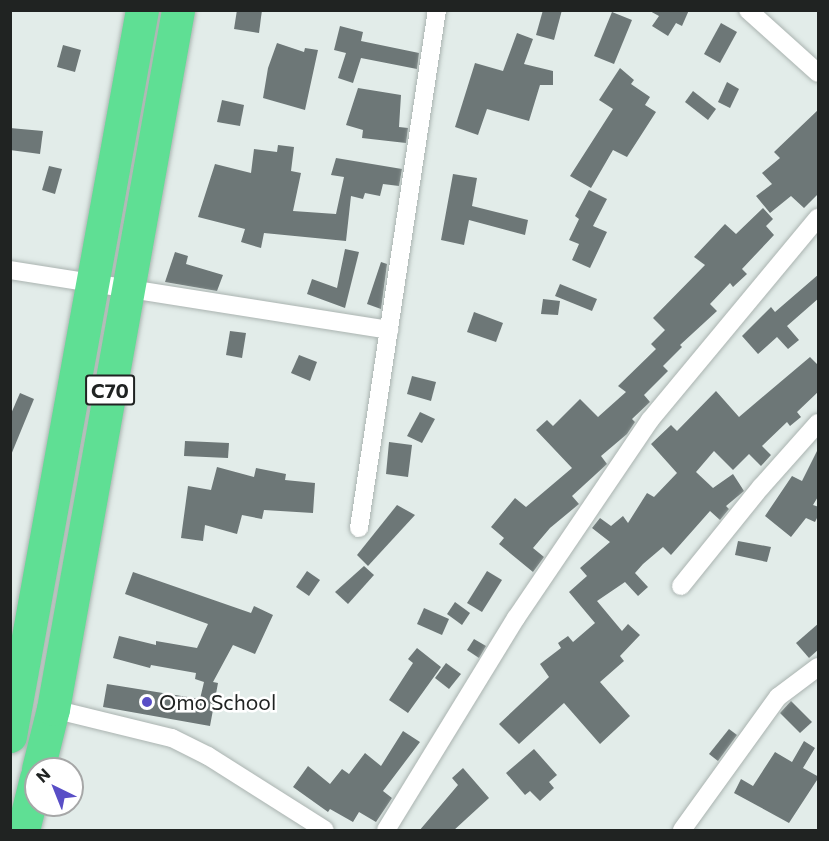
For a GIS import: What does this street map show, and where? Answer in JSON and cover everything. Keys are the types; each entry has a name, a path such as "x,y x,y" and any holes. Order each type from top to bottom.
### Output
{"highway":[{"name":"C70","path":"10,736 142,10"},
{"name":"C70","path":"41,757 53,709 178,10"}],"street":[{"path":"359,528 437,10"},
{"path":"748,10 819,73"},
{"path":"386,831 516,618 650,420 819,218"},
{"path":"10,270 92,286 389,330"},
{"path":"681,586 761,487 819,423"},
{"path":"682,831 778,697 819,667"},
{"path":"53,709 172,738 208,756 325,831"}],"building":[{"path":"237,10 262,10 259,33 234,29"},
{"path":"543,10 562,10 554,40 536,35"},
{"path":"648,10 689,10 682,26 676,23 668,36 652,26 659,16"},
{"path":"612,12 632,20 614,64 594,56"},
{"path":"721,23 737,32 720,63 704,54"},
{"path":"340,26 363,32 361,41 419,53 417,69 361,58 353,83 338,78 346,53 334,50"},
{"path":"517,33 533,39 524,64 553,71 553,85 540,85 529,121 487,109 478,135 455,127 475,63 503,71"},
{"path":"277,43 304,52 305,48 318,50 305,110 263,98 268,68"},
{"path":"63,45 81,50 75,72 57,67"},
{"path":"620,68 634,80 631,84 650,97 645,105 656,112 627,157 613,150 591,188 570,176 613,109 599,100"},
{"path":"727,82 739,89 730,108 718,102"},
{"path":"358,88 401,95 399,127 408,128 406,143 362,138 363,130 346,125"},
{"path":"693,91 716,109 708,120 685,102"},
{"path":"222,100 244,105 240,126 217,122"},
{"path":"819,109 819,193 804,208 791,196 770,213 756,196 772,184 762,173 780,158 774,152"},
{"path":"10,128 43,131 40,154 10,150"},
{"path":"278,145 294,147 291,171 301,173 293,211 336,214 344,177 331,175 336,158 402,169 399,186 383,184 380,196 365,193 363,199 351,196 346,241 264,233 261,248 241,242 245,229 198,217 215,164 251,173 254,149 277,152"},
{"path":"49,166 62,169 55,194 42,190"},
{"path":"453,174 477,178 472,206 528,220 525,235 469,220 464,245 441,240"},
{"path":"589,190 607,199 593,226 607,232 590,268 572,260 579,244 569,240 579,219 575,216"},
{"path":"763,208 773,219 766,226 774,235 742,269 747,274 733,287 730,283 710,304 717,311 680,345 682,347 663,366 668,371 644,395 650,402 632,419 635,422 627,434 601,456 607,464 572,496 579,504 550,528 533,548 544,557 533,572 499,544 504,538 491,527 515,498 526,507 572,468 536,430 547,420 553,426 580,399 598,417 626,392 618,386 656,349 651,344 665,330 653,318 705,265 694,257 725,224 736,234"},
{"path":"345,249 359,252 345,308 307,294 312,279 337,288"},
{"path":"175,252 188,256 186,264 223,275 217,291 165,282"},
{"path":"381,262 387,264 381,309 367,304"},
{"path":"819,274 819,298 787,326 799,340 788,349 777,337 758,354 742,336 771,307 775,312"},
{"path":"560,284 597,299 592,311 555,296"},
{"path":"543,299 560,301 558,315 541,314"},
{"path":"474,312 503,323 496,342 467,332"},
{"path":"230,331 246,333 242,358 226,355"},
{"path":"299,355 317,362 310,381 291,373"},
{"path":"810,357 819,366 819,391 797,412 801,417 790,426 787,422 762,446 771,455 761,466 749,454 733,470 714,451 696,472 713,488 733,474 744,491 726,506 729,509 720,520 710,511 671,555 663,547 643,564 635,573 648,587 638,596 625,582 597,601 622,631 628,624 640,635 620,656 624,661 600,682 630,716 600,744 564,703 519,744 499,724 549,677 540,664 561,648 558,643 568,636 573,642 595,623 569,592 587,576 580,568 610,542 592,528 600,518 611,526 623,516 628,523 647,493 654,497 677,473 651,444 671,425 677,431 716,391 739,417"},
{"path":"412,376 436,382 431,401 407,394"},
{"path":"20,393 34,399 11,455 10,416"},
{"path":"420,412 435,419 422,443 407,436"},
{"path":"185,441 229,443 228,458 184,456"},
{"path":"389,442 412,445 408,477 386,474"},
{"path":"819,447 819,495 813,505 819,507 819,514 815,522 806,518 791,537 765,516 792,476 802,481"},
{"path":"217,467 254,477 256,468 286,474 285,480 315,483 313,513 264,510 262,519 242,515 237,534 205,525 203,541 181,538 188,486 211,490"},
{"path":"397,505 415,515 368,566 357,555"},
{"path":"738,541 771,547 767,562 735,555"},
{"path":"364,566 374,575 348,604 335,592"},
{"path":"307,571 320,580 309,596 296,587"},
{"path":"487,571 502,580 482,612 467,603"},
{"path":"133,572 251,613 254,606 273,615 255,654 233,645 213,682 218,683 210,726 103,707 107,684 200,699 204,682 195,679 196,673 151,665 150,668 113,658 119,636 156,645 156,641 197,648 208,624 125,594"},
{"path":"455,602 470,613 462,625 447,614"},
{"path":"424,608 449,619 442,635 417,624"},
{"path":"819,623 819,649 809,658 796,643"},
{"path":"474,639 486,646 479,658 467,650"},
{"path":"417,648 441,667 408,713 389,700 413,663 408,659"},
{"path":"446,663 461,674 449,689 435,678"},
{"path":"791,701 812,722 800,733 780,713"},
{"path":"729,729 737,735 718,761 709,754"},
{"path":"403,731 420,742 383,791 392,798 376,822 359,812 353,822 330,809 328,812 293,787 308,766 330,784 342,769 349,774 365,753 381,766"},
{"path":"804,741 815,748 803,768 819,777 789,823 734,793 741,779 753,786 775,752 792,762"},
{"path":"534,749 557,775 549,782 554,788 540,801 530,791 525,795 506,773"},
{"path":"463,768 489,798 453,831 419,831 458,785 452,778"}],"place":[{"name":"Omo School","path":"147,702"}]}
